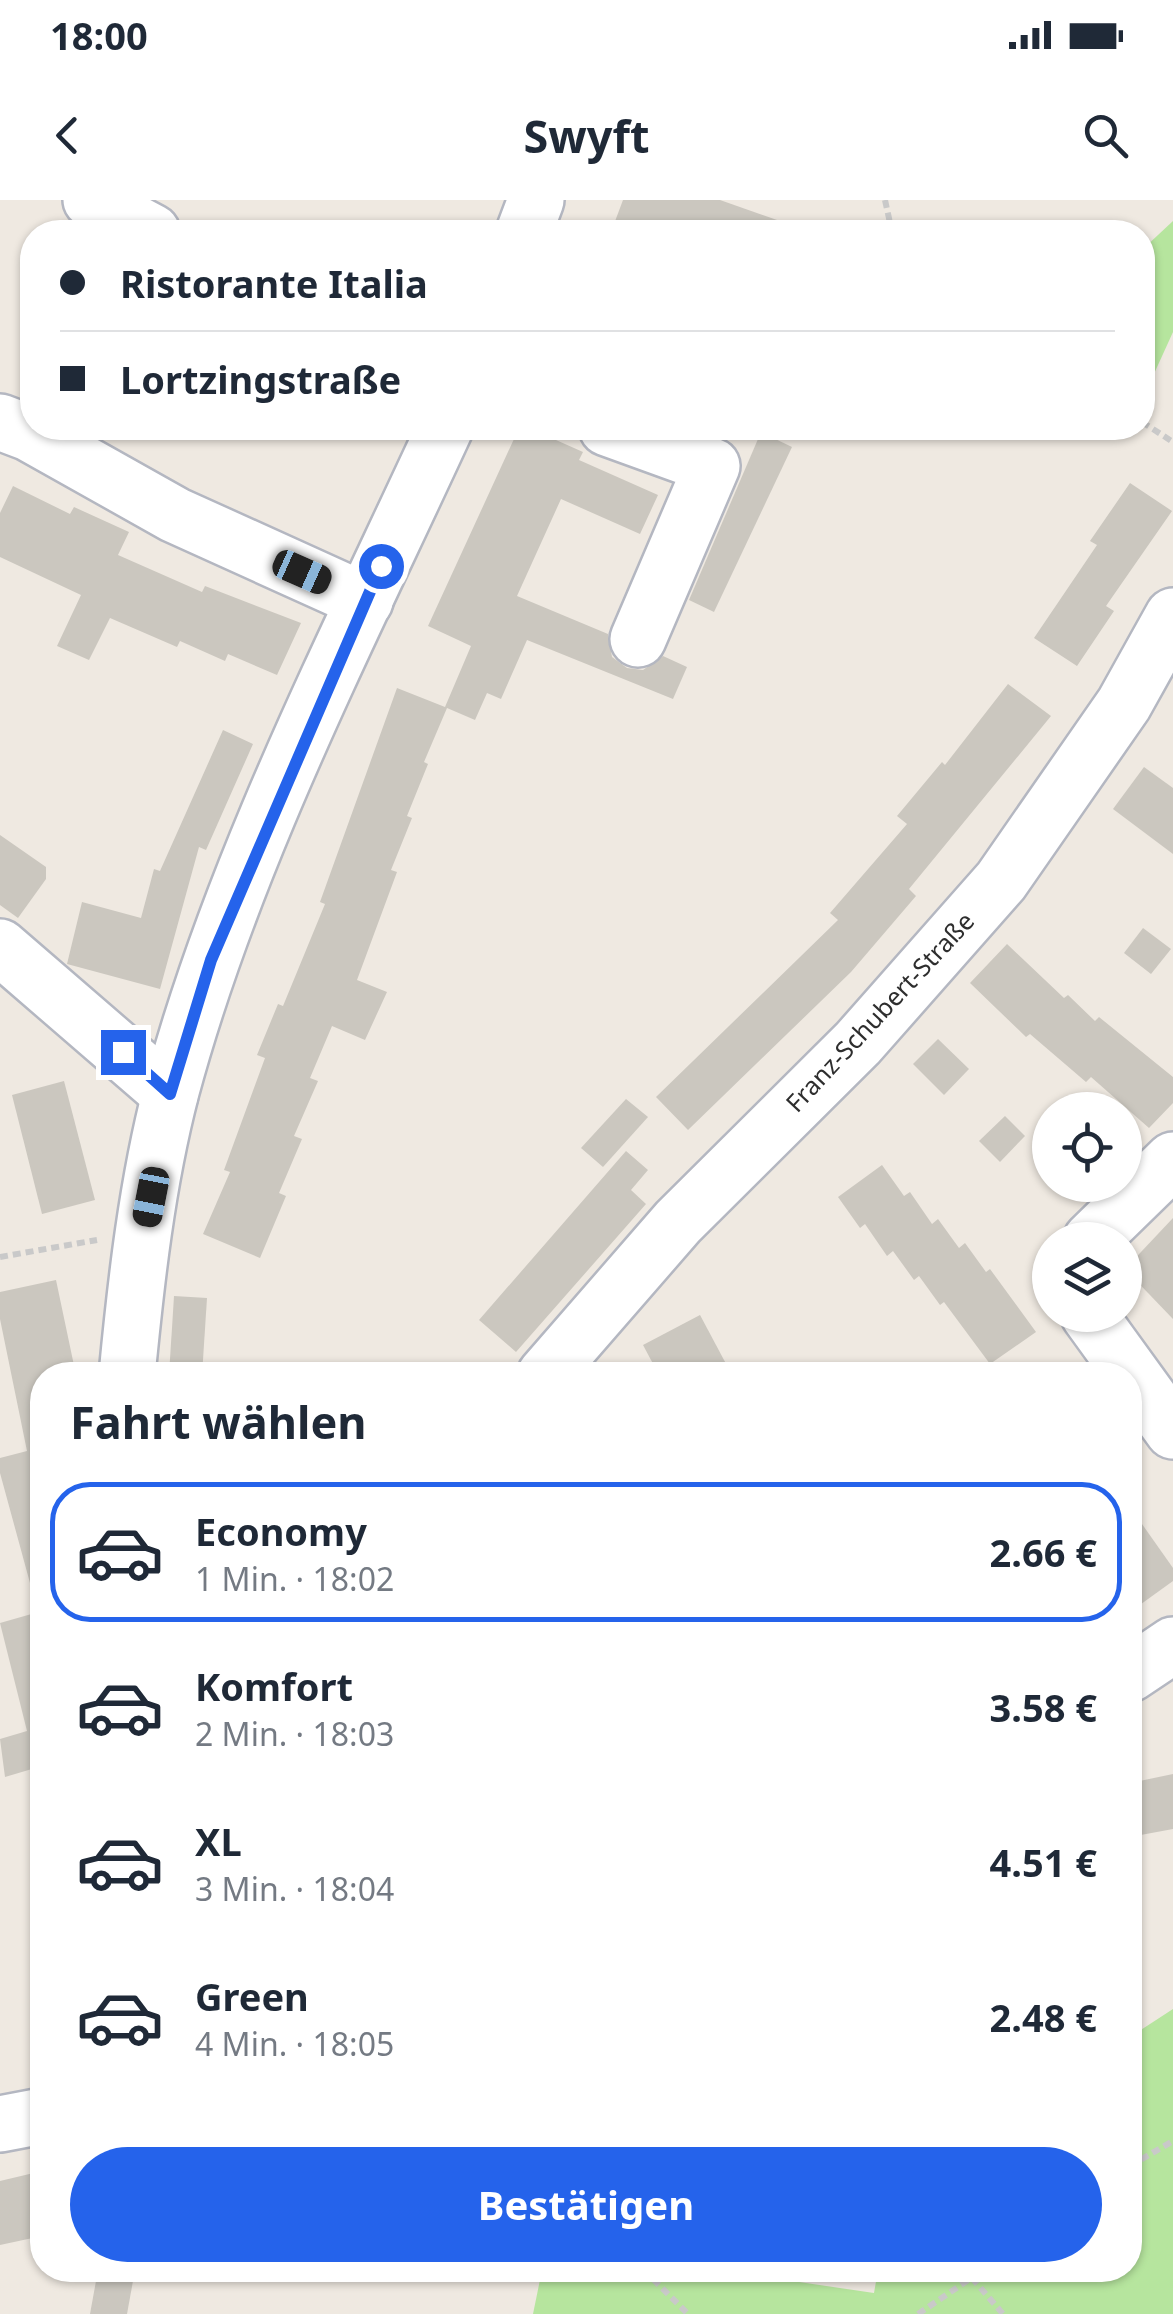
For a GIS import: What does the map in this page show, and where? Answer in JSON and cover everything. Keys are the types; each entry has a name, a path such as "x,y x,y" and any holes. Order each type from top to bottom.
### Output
{"street":[{"path":"91,200 129,220"},
{"path":"42,440 175,515 365,601"},
{"path":"129,1362 144,1232 170,1094 211,960 365,601 439,440"},
{"path":"638,638 721,447 679,440"},
{"name":"Franz-Schubert-Straße","path":"556,1362 678,1222 858,1043 1001,881 1124,704 1173,616"},
{"path":"0,947 170,1094"},
{"path":"1109,1222 1173,1160"},
{"path":"1101,1332 1123,1362"},
{"path":"1142,1388 1173,1431"},
{"path":"1142,1666 1173,1645"},
{"path":"0,2124 30,2118"}],"path":[{"path":"0,1257 144,1232"},
{"path":"1142,2158 1173,2141"},
{"path":"656,2282 688,2314"},
{"path":"918,2314 966,2282"},
{"path":"975,2282 1003,2314"}],"green space":[{"path":"1173,221 1173,332 1155,372 1155,238"},
{"path":"1173,2009 1173,2314 533,2314 540,2282 799,2282 874,2293 876,2282 1142,2282 1142,2029"}],"building":[{"path":"623,200 720,200 777,220 616,220"},
{"path":"513,440 556,440 583,452 579,460 658,495 640,534 561,499 517,596 608,634 612,657 627,668 643,670 663,656 687,667 673,699 527,640 501,699 487,693 475,720 447,708 424,762 428,764 407,816 412,818 391,870 397,872 357,980 387,992 365,1040 332,1026 310,1078 318,1081 294,1136 302,1139 279,1193 286,1196 260,1258 203,1234 230,1172 224,1170 265,1058 257,1055 278,1004 283,1006 325,904 320,902 397,688 445,707 471,646 428,626"},
{"path":"758,440 778,440 792,447 714,612 689,600"},
{"path":"1130,483 1172,511 1106,606 1114,611 1077,666 1034,638 1097,545 1090,541"},
{"path":"13,486 70,514 74,507 129,532 118,555 202,592 205,586 301,623 277,675 228,654 225,661 180,641 177,647 110,618 89,660 57,646 81,595 0,557 0,513"},
{"path":"1008,684 1051,716 909,889 916,896 851,972 688,1130 656,1097 838,920 830,913 907,824 897,816 942,762 945,765"},
{"path":"223,730 253,744 206,850 199,847 160,989 67,964 82,902 141,918 154,869 160,871"},
{"path":"1144,767 1173,788 1173,854 1113,809"},
{"path":"0,835 46,867 46,879 18,918 0,905"},
{"path":"1143,928 1171,949 1151,974 1124,953"},
{"path":"1007,944 1064,998 1068,995 1095,1021 1099,1017 1173,1077 1173,1103 1149,1128 1142,1122 1142,1092 1108,1092 1091,1077 1086,1082 1030,1034 1026,1037 970,983"},
{"path":"938,1039 969,1069 944,1095 913,1064"},
{"path":"64,1081 95,1200 42,1214 12,1095"},
{"path":"626,1099 648,1117 603,1167 581,1148"},
{"path":"1005,1116 1025,1136 1000,1162 979,1141"},
{"path":"626,1151 648,1170 631,1190 646,1204 516,1352 479,1320"},
{"path":"882,1165 904,1196 910,1192 932,1224 938,1219 959,1248 965,1243 986,1272 990,1269 1032,1327 1032,1332 1036,1332 989,1362 944,1302 940,1305 919,1276 914,1280 893,1251 887,1256 865,1224 860,1228 838,1197"},
{"path":"1173,1218 1173,1319 1142,1287 1142,1251"},
{"path":"56,1280 73,1362 30,1362 30,1583 0,1473 0,1458 27,1451 0,1319 0,1292"},
{"path":"174,1296 207,1298 203,1362 170,1362"},
{"path":"700,1315 725,1362 652,1362 643,1345"},
{"path":"1142,1524 1173,1568 1173,1581 1142,1603"},
{"path":"30,1614 30,1770 5,1777 0,1739 27,1731 0,1623"},
{"path":"1173,1774 1173,1829 1142,1835 1142,1780"},
{"path":"30,2174 30,2239 0,2245 0,2181"},
{"path":"96,2282 133,2282 127,2314 90,2314"}],"route":[{"path":"123,1052 170,1094 211,960 381,566"}]}
